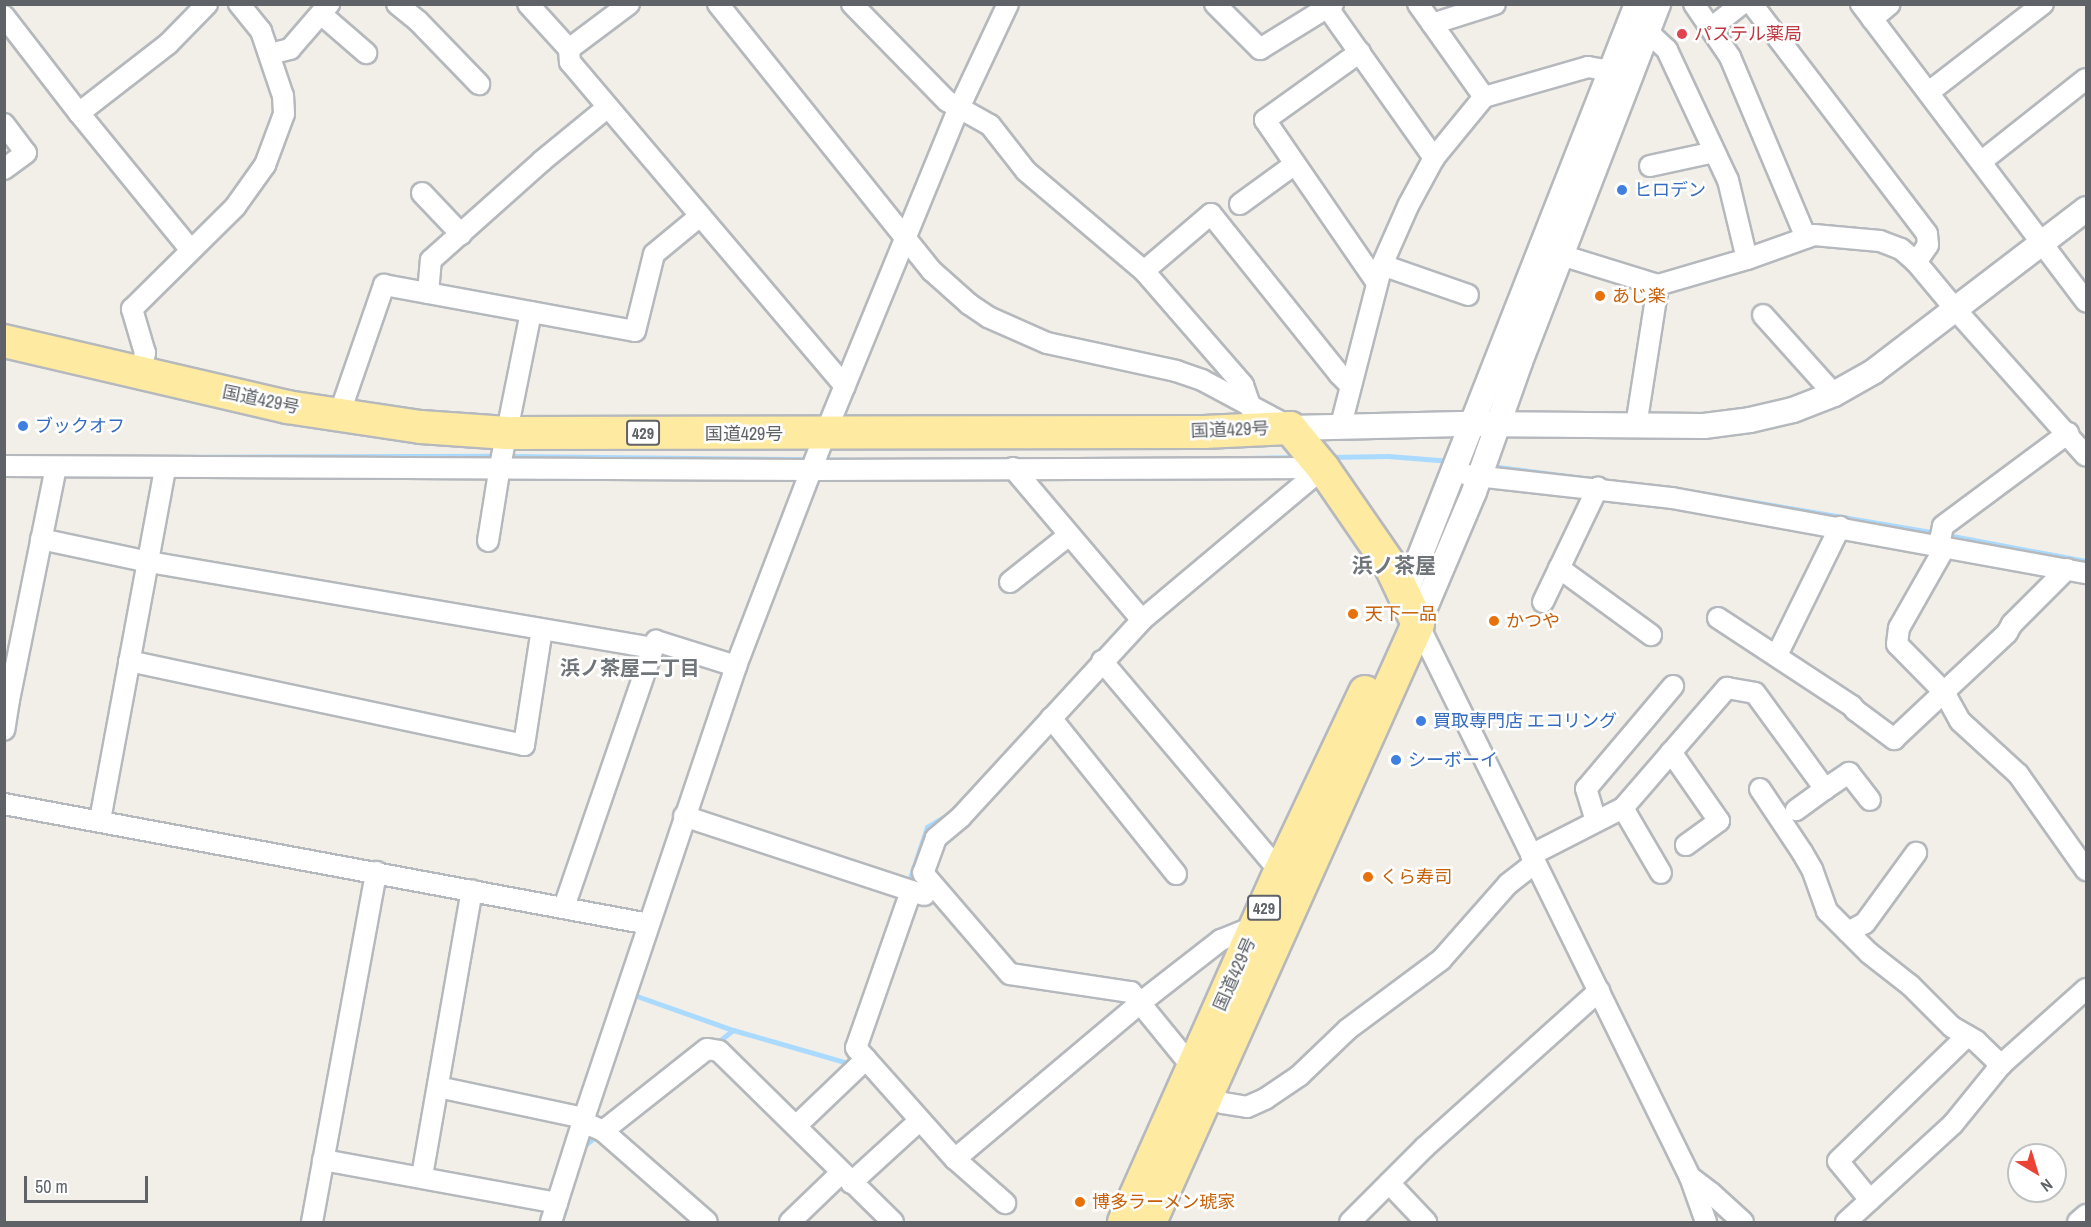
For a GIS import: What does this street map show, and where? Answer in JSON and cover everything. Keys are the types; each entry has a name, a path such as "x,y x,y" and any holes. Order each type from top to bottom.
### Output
{"highway":[{"name":"国道429号","path":"4,341 287,407 421,427 502,453 817,456 1248,417 1290,428 1317,461 1390,565 1406,594 1418,624 1200,1082 1124,1222"},
{"name":"国道429号","path":"1150,1222 1256,926 1381,659 1406,594"}],"street":[{"path":"79,113 168,44 207,4"},
{"path":"140,372 145,353 132,309 190,249 235,207 265,165 284,114 283,96 261,31 239,4"},
{"path":"397,4 418,21 479,84"},
{"path":"528,4 569,49 570,62 608,108 845,386"},
{"path":"569,49 628,4"},
{"path":"718,4 932,271 969,304 988,316 1047,343 1176,370 1217,387 1248,417"},
{"path":"852,4 947,101 990,125 1026,171 1143,271 1243,385 1248,417"},
{"path":"551,1222 551,1202 649,924 736,666 817,456 959,108 1008,4"},
{"path":"1215,4 1260,49 1328,6 1434,158"},
{"path":"1419,4 1484,97"},
{"path":"1432,24 1495,4"},
{"path":"1637,4 1610,71 1498,424 1482,469 1418,624 1690,1177 1706,1222"},
{"path":"1406,594 1472,424 1551,253 1648,32 1658,4"},
{"path":"1695,4 1730,57 1806,238"},
{"path":"1710,28 1742,4"},
{"path":"1752,4 1927,234 1928,245 1916,262"},
{"path":"1890,4 1867,12 1982,161 2086,302"},
{"path":"1929,92 2043,4"},
{"path":"270,54 290,50 325,9 366,53"},
{"path":"4,16 79,113 190,249"},
{"path":"1648,32 1667,50 1728,180 1747,259"},
{"path":"1360,52 1265,120 1295,164 1379,274 1468,295"},
{"path":"1341,425 1349,384 1379,274 1408,206 1434,158 1484,97 1588,67 1610,71"},
{"path":"1982,161 2086,79"},
{"path":"428,293 431,260 542,161 608,108"},
{"path":"4,124 26,153 4,169"},
{"path":"1650,166 1715,152"},
{"path":"1240,204 1295,164"},
{"path":"422,193 461,234"},
{"path":"1290,428 1341,425 1472,424 1704,426 1750,420 1793,410 1834,394 1873,372 2086,209"},
{"path":"1143,271 1210,214 1349,384"},
{"path":"339,415 384,285 635,331 654,254 700,216"},
{"path":"1551,253 1658,285 1747,259 1814,235 1880,241 1901,249 1916,262 2086,456"},
{"path":"1636,426 1658,285"},
{"path":"488,541 502,453 531,312"},
{"path":"1763,315 1834,394"},
{"path":"2068,433 1942,540 1899,628 1897,644 1944,692 1960,722 2018,774 2086,870"},
{"path":"4,466 165,468 502,453"},
{"path":"817,456 1013,468 1317,461"},
{"path":"1317,461 1139,616 1102,661 961,818 936,838 922,873 1011,974 1131,992 1200,1082 1223,1103 1247,1107 1265,1099 1299,1076 1348,1029 1441,960 1533,859 1596,821 1623,808 1727,688 1755,693 1825,789"},
{"path":"1455,466 1840,527 1942,540 2077,571"},
{"path":"4,730 7,699 56,467"},
{"path":"100,820 165,468"},
{"path":"1013,468 1139,616"},
{"path":"1543,602 1598,488"},
{"path":"1777,655 1840,527"},
{"path":"1010,582 1069,535"},
{"path":"41,539 149,562 653,648"},
{"path":"1559,568 1651,635"},
{"path":"1718,618 1852,706 1894,739 2007,633 2012,624 2077,571"},
{"path":"129,661 524,745 542,629"},
{"path":"564,907 656,641 736,666"},
{"path":"1102,661 1280,872"},
{"path":"1596,821 1586,789 1673,686"},
{"path":"1051,718 1176,873"},
{"path":"1671,752 1719,821 1686,845"},
{"path":"1796,810 1849,773 1870,800"},
{"path":"1760,789 1807,861 1827,911 1869,953 1910,985 1952,1027 1976,1041 2001,1065"},
{"path":"4,804 100,820 649,924"},
{"path":"1623,808 1661,873"},
{"path":"684,816 949,903"},
{"path":"1848,932 1865,923 1916,853"},
{"path":"312,1222 376,872"},
{"path":"423,1176 472,890"},
{"path":"907,890 856,1048 955,1160 1005,1203"},
{"path":"955,1160 1140,1003 1221,940 1256,926"},
{"path":"1846,1222 1953,1124 2001,1065 2086,989"},
{"path":"1350,1222 1425,1146 1599,991"},
{"path":"1870,1200 1838,1161 1967,1035"},
{"path":"603,1131 707,1049 719,1051 846,1178 870,1216 893,1222"},
{"path":"796,1126 866,1059"},
{"path":"438,1087 579,1119 603,1131 707,1222"},
{"path":"790,1222 920,1120"},
{"path":"324,1160 423,1176 551,1202"},
{"path":"1690,1177 1711,1192 1743,1222"},
{"path":"1389,1183 1426,1222"},
{"path":"2078,1222 2086,1215"}],"waterway":[{"path":"134,457 497,456"},
{"path":"506,456 887,460"},
{"path":"1328,457 1388,456 1451,461"},
{"path":"1202,459 1298,457"},
{"path":"1490,466 1647,486"},
{"path":"733,646 797,479"},
{"path":"1695,492 1937,533"},
{"path":"1947,535 2086,561"},
{"path":"907,887 927,827 949,814 1107,644"},
{"path":"667,840 711,710"},
{"path":"634,995 733,1030"},
{"path":"712,1041 718,1042 733,1030 848,1063 852,1049"},
{"path":"583,1149 596,1136"},
{"path":"561,1222 565,1210"}],"place":[{"name":"パステル薬局","path":"1682,34"},
{"name":"ヒロデン","path":"1622,190"},
{"name":"あじ楽","path":"1600,296"},
{"name":"ブックオフ","path":"23,426"},
{"name":"天下一品","path":"1353,614"},
{"name":"かつや","path":"1494,621"},
{"name":"買取専門店 エコリング","path":"1421,721"},
{"name":"シーボーイ","path":"1396,760"},
{"name":"くら寿司","path":"1368,877"},
{"name":"博多ラーメン琥家","path":"1080,1202"}],"district":[{"name":"浜ノ茶屋","path":"1394,566"},
{"name":"浜ノ茶屋二丁目","path":"630,667"}]}
